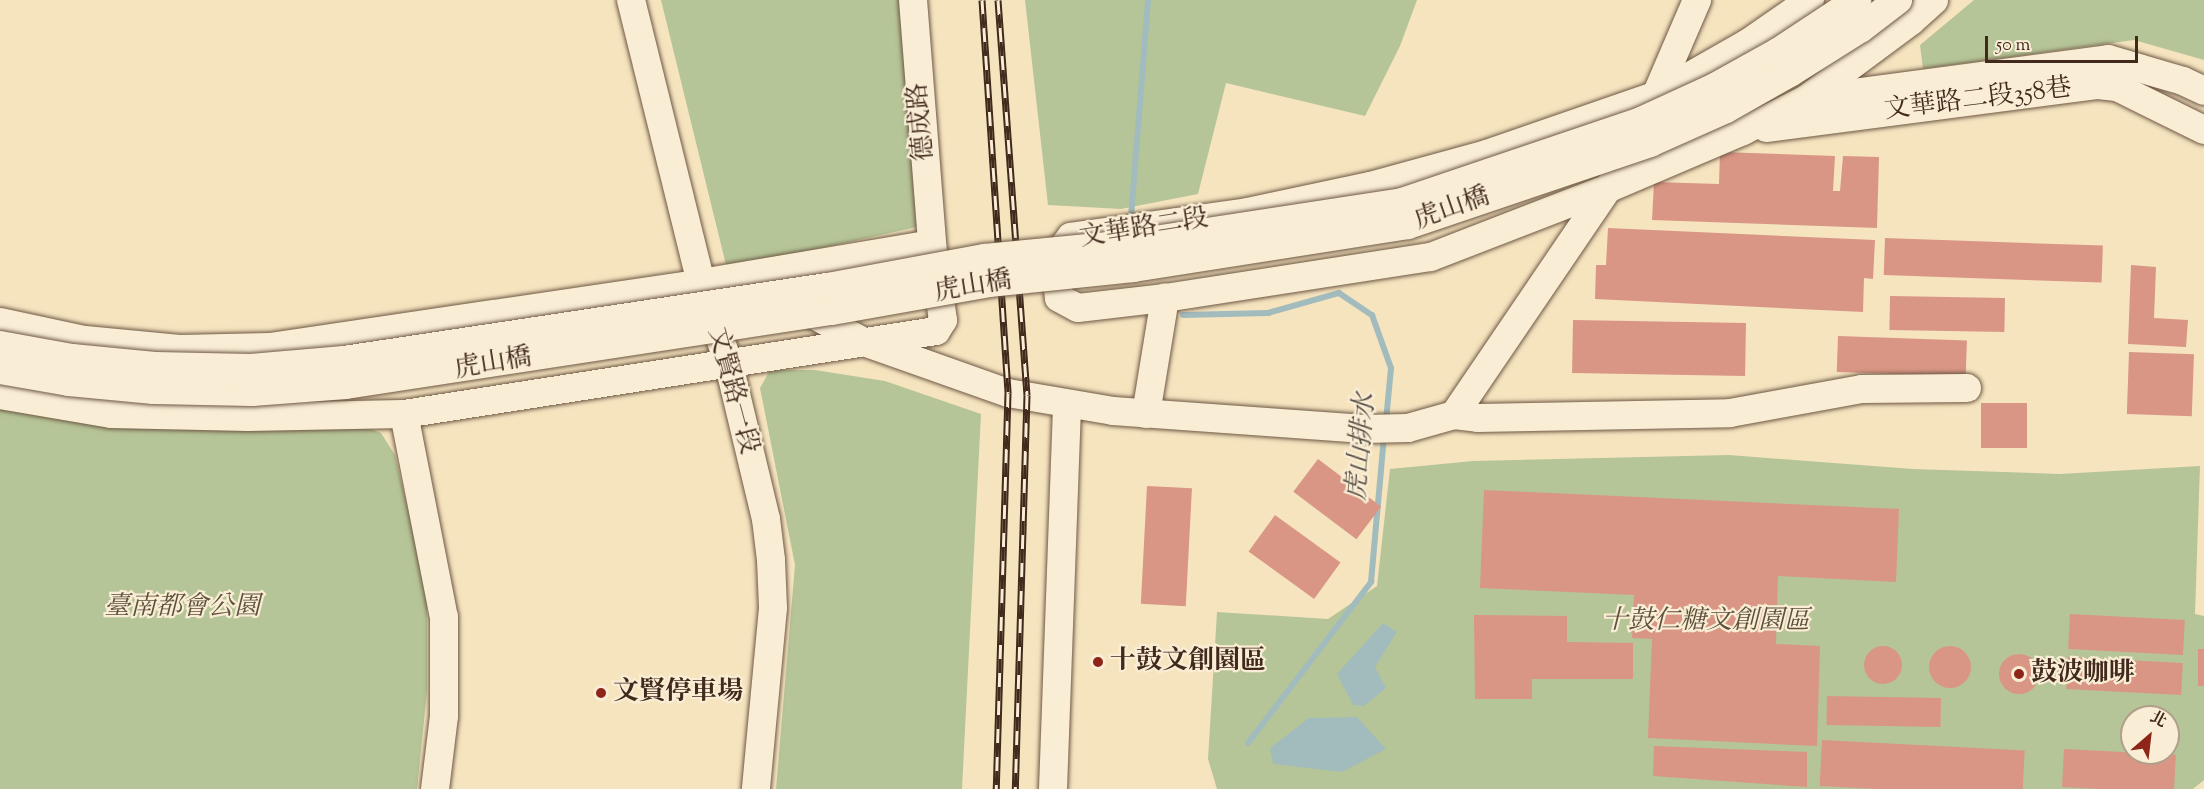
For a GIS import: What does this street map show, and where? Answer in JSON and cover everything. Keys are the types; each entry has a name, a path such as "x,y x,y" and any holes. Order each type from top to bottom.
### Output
{"street":[{"name":"文賢路一段","path":"631,0 701,284 729,365 766,519 773,608 756,789"},
{"name":"德成路","path":"913,0 932,244"},
{"path":"1454,415 1609,188 1657,95 1697,0"},
{"path":"1657,95 1748,43 1810,0"},
{"name":"虎山橋","path":"0,345 72,358 155,366 251,368 344,360 816,289 985,258 1129,244 1402,202 1641,121 1715,87 1778,52 1857,0"},
{"name":"虎山橋","path":"0,370 69,382 154,390 252,392 346,385 808,315 988,283 1133,268 1408,225 1650,143 1726,109 1790,73 1860,29 1898,0"},
{"path":"1743,131 1806,99 1911,21 1934,0"},
{"name":"文華路二段358巷","path":"1806,99 2108,59 2197,80"},
{"name":"文華路二段358巷","path":"1743,131 2098,85 2117,87 2204,130"},
{"name":"文華路二段","path":"1657,95 1487,154 1370,186 1248,212 1071,237 1054,258 1059,298 1078,309 1165,298 1431,256 1609,188 1743,131"},
{"path":"0,322 85,339 180,350 270,346 701,284 932,244 943,320 936,332 404,414 248,417 111,414 0,395"},
{"path":"741,276 864,342 1008,393 1067,404 1146,414 1364,429 1408,428 1454,415 1478,417 1730,413 1862,389 1967,388"},
{"path":"1146,414 1165,298"},
{"path":"1053,789 1067,404"},
{"path":"404,414 444,617 444,716 435,789"}],"green space":[{"path":"661,0 900,0 917,227 727,269"},
{"path":"1025,0 1417,0 1400,46 1365,116 1226,83 1198,194 1121,209 1048,205"},
{"path":"1974,0 2204,0 2204,60 2134,40 1923,69 1920,45"},
{"path":"770,370 815,370 885,381 981,414 962,789 776,789 795,565 760,388"},
{"name":"臺南都會公園","path":"0,404 351,421 381,433 395,455 427,591 427,692 417,789 0,789"},
{"name":"十鼓仁糖文創園區","path":"1729,455 1913,469 2060,474 2200,466 2195,614 2204,616 2204,780 2193,789 1217,789 1208,759 1217,612 1328,619 1377,586 1390,469 1473,461"}],"water":[{"path":"1383,623 1397,632 1375,667 1386,688 1364,706 1353,705 1337,674"},
{"path":"1357,717 1386,749 1342,772 1273,764 1270,748 1309,718"}],"building":[{"path":"1720,152 1835,156 1833,191 1840,191 1843,156 1879,157 1877,228 1652,220 1654,182 1719,184"},
{"path":"1608,228 1875,240 1873,279 1864,278 1863,312 1595,299 1596,265 1606,265"},
{"path":"1885,238 2103,246 2102,283 1884,275"},
{"path":"2131,265 2156,267 2154,318 2188,320 2186,347 2128,344"},
{"path":"1890,296 2005,298 2004,332 1889,330"},
{"path":"1573,320 1746,323 1745,376 1572,373"},
{"path":"1838,336 1967,341 1966,376 1837,372"},
{"path":"2129,352 2194,354 2192,416 2127,414"},
{"path":"1981,403 2027,403 2027,448 1981,448"},
{"path":"1318,459 1381,507 1356,539 1293,492"},
{"path":"1147,486 1192,488 1186,606 1141,604"},
{"path":"1484,490 1899,509 1896,582 1778,576 1776,644 1820,646 1817,746 1648,738 1652,639 1632,638 1634,595 1480,588"},
{"path":"1275,515 1341,563 1314,599 1249,551"},
{"path":"2070,614 2185,620 2183,655 2068,649"},
{"path":"1474,615 1567,616 1567,642 1633,643 1633,679 1532,679 1532,699 1475,699"},
{"path":"1883,646 1896,652 1902,665 1896,678 1883,684 1870,678 1864,665 1870,652"},
{"path":"1950,646 1958,647 1965,652 1970,659 1970,675 1965,682 1958,687 1950,688 1942,687 1935,682 1930,675 1929,667 1930,659 1935,652 1942,647"},
{"path":"2198,649 2204,649 2204,686 2198,686"},
{"name":"鼓波咖啡","path":"2019,654 2033,660 2039,674 2033,688 2019,694 2005,688 1999,674 2005,660"},
{"path":"2068,657 2183,663 2181,695 2066,689"},
{"path":"1827,696 1941,698 1940,727 1826,725"},
{"path":"1822,740 2025,751 2023,789 1878,789 1820,786"},
{"path":"1654,746 1807,752 1807,787 1653,776"},
{"path":"2064,749 2120,752 2120,765 2175,765 2174,789 2062,787"}],"waterway":[{"name":"虎山排水","path":"1131,217 1148,0"},
{"name":"虎山排水","path":"1183,315 1268,313 1339,293 1372,315 1391,368 1386,421"},
{"name":"虎山排水","path":"1248,743 1371,582 1384,437"}],"railway":[{"path":"982,0 1008,393 996,789"},
{"path":"998,0 1027,395 1015,789"}],"place":[{"name":"十鼓文創園區","path":"1098,662"},
{"name":"鼓波咖啡","path":"2019,674"},
{"name":"文賢停車場","path":"601,693"}]}
